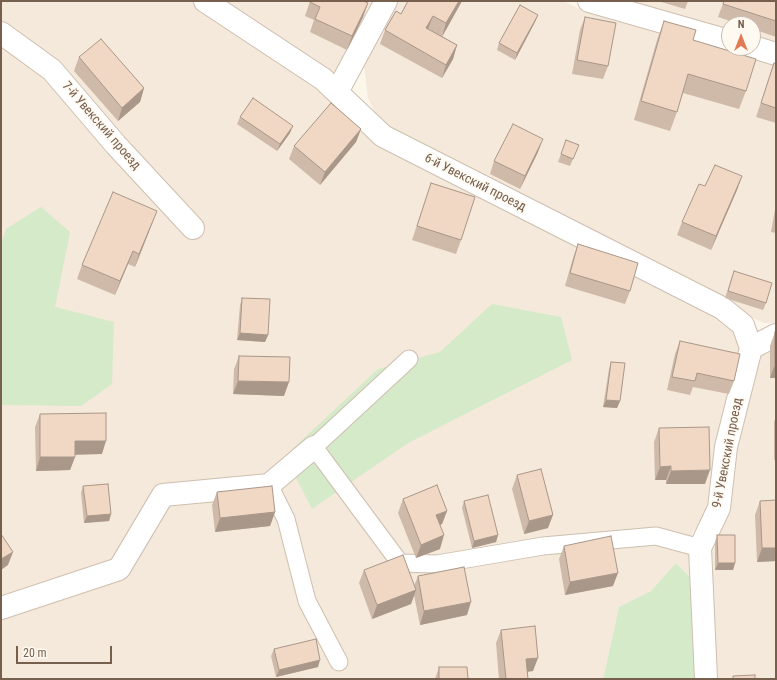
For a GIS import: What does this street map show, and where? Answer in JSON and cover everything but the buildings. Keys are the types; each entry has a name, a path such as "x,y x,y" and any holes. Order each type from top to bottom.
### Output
{"street":[{"name":"6-й Увекский проезд","path":"205,1 323,79 383,136 722,308 743,325 751,348"},
{"path":"337,92 386,1"},
{"path":"589,1 721,39"},
{"name":"7-й Увекский проезд","path":"1,33 52,70 116,145 193,228"},
{"path":"761,49 776,54"},
{"path":"751,348 776,335"},
{"name":"9-й Увекский проезд","path":"706,679 700,548 719,508 726,447 751,348"},
{"path":"1,608 119,569 163,494 269,486 314,447"}],"lane":[{"path":"409,359 314,447 400,563 437,564 543,546 656,536 700,548"},
{"path":"269,486 286,519 307,601 339,662"}],"shaded area":[{"path":"1,1 192,1 318,83 376,142 738,328 743,347 713,505 692,533 690,577 676,563 651,591 619,607 603,679 1,679"},
{"path":"217,1 376,1 340,73 333,75"},
{"path":"397,1 563,1 580,9 721,49 721,56 747,56 776,64 776,323 764,323 722,304 391,133 378,118 368,98 364,66"},
{"path":"627,1 776,1 776,44 761,40 761,16 721,16 721,29"},
{"path":"776,341 776,679 716,679 709,546 735,450 757,355"}],"green space":[{"path":"41,207 70,232 55,307 114,322 112,384 81,406 1,405 1,244 6,229"},
{"path":"492,304 561,317 572,360 408,443 312,509 285,456 378,369 440,352"},
{"path":"676,563 690,577 695,679 603,679 619,607 651,591"}]}
